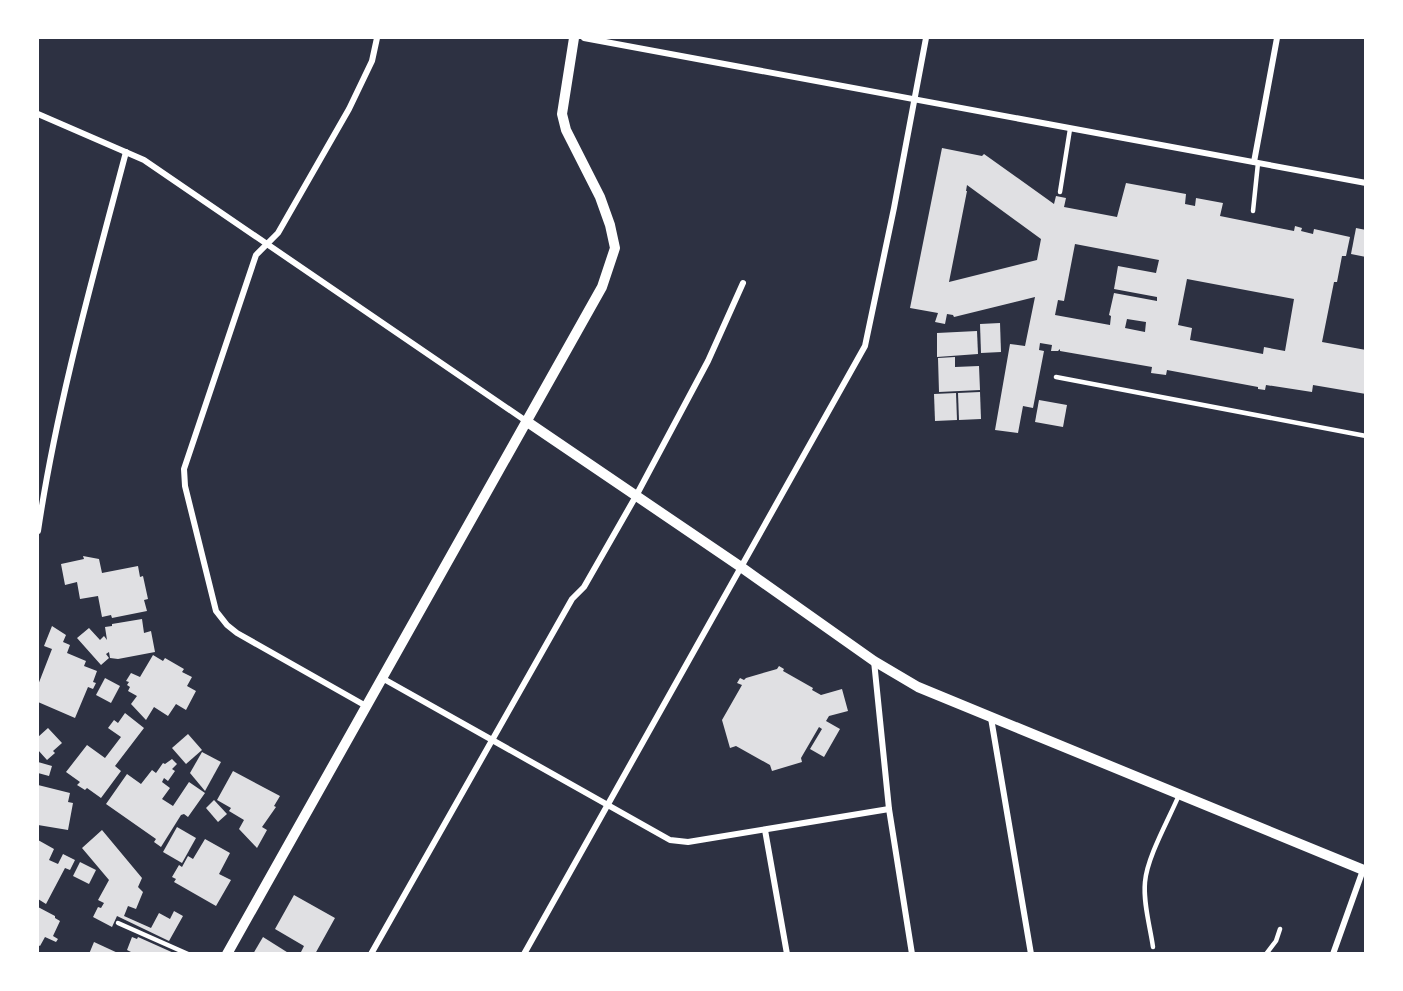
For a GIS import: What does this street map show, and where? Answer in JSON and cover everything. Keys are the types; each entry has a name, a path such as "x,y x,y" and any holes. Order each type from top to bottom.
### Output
{"street":[{"path":"366,706 237,633 221,618 213,600 185,486 184,469 256,255 278,233 349,109 372,61 377,38"},
{"path":"227,954 602,287 615,248 610,225 600,197 566,130 561,114 574,38"},
{"path":"584,38 1365,183"},
{"path":"524,954 865,346 926,38"},
{"path":"1256,162 1277,38"},
{"path":"38,114 144,160 741,567 874,661 918,687 1364,870 1333,954"},
{"path":"38,531 47,467 126,152"},
{"path":"371,954 572,599 584,587 636,496 708,361 743,283"},
{"path":"874,661 889,809 912,954"},
{"path":"382,678 670,840 678,842 765,830 889,809"},
{"path":"991,718 1031,954"},
{"path":"765,830 787,954"}],"lane":[{"path":"1060,192 1070,129"},
{"path":"1253,211 1256,162"},
{"path":"1056,377 1365,435"},
{"path":"1153,947 1144,893 1145,881 1152,857 1180,795"},
{"path":"118,923 188,954"},
{"path":"1266,954 1276,940 1280,929"}],"building":[{"path":"942,148 982,156 984,154 1054,204 1056,196 1066,198 1064,207 1117,217 1126,183 1186,194 1185,204 1195,206 1196,198 1223,203 1220,216 1294,231 1295,226 1302,228 1301,231 1313,234 1314,229 1350,237 1346,256 1342,256 1337,282 1334,282 1322,342 1366,350 1366,394 1313,385 1312,392 1266,385 1265,390 1167,370 1166,375 1151,373 1152,367 1060,351 1060,349 1051,351 1052,345 1040,343 1039,350 1044,351 1033,408 1023,406 1018,433 995,430 1010,344 1025,346 1035,297 954,317 947,314 945,324 935,322 938,313 910,308","holes":["967,185 1041,239 1037,260 949,282","1075,244 1159,260 1156,273 1118,266 1114,289 1157,297 1157,301 1114,293 1109,315 1111,316 1110,325 1055,315 1058,300 1064,301","1187,279 1294,299 1285,351 1264,347 1263,354 1190,340 1192,328 1178,325","1127,319 1146,322 1145,332 1125,328"]},
{"path":"1356,228 1366,230 1366,257 1351,254"},
{"path":"1000,323 1001,352 981,353 980,324"},
{"path":"977,331 978,354 937,357 937,333"},
{"path":"955,357 955,367 979,366 980,390 939,392 938,358"},
{"path":"980,392 981,419 959,420 958,393"},
{"path":"956,393 957,420 935,421 934,394"},
{"path":"1039,400 1067,405 1063,427 1035,422"},
{"path":"83,556 99,559 102,573 138,566 140,577 143,576 148,599 144,600 147,611 112,618 111,615 102,617 98,596 80,599 77,582 65,585 61,564 84,559"},
{"path":"142,619 144,633 151,631 155,652 118,659 110,658 109,652 106,654 109,658 101,665 77,638 89,628 100,640 104,636 107,640 105,627"},
{"path":"52,626 66,635 63,642 70,645 67,653 86,661 84,666 97,671 93,682 96,683 93,689 88,687 75,718 38,702 38,685 52,649 44,646"},
{"path":"153,655 163,661 165,658 184,669 182,672 192,677 187,686 196,691 186,710 176,704 168,716 154,707 146,720 131,704 137,696 128,691 129,682 126,681 131,673 140,677"},
{"path":"779,666 784,669 783,671 821,695 842,689 848,711 829,716 826,721 840,729 824,757 810,749 822,729 819,727 801,758 802,762 772,771 770,765 736,746 730,748 722,720 742,685 737,683 740,678 744,680 777,669"},
{"path":"105,678 120,686 111,703 96,695"},
{"path":"125,713 144,728 115,766 121,771 101,798 87,788 85,790 77,785 80,782 66,772 87,745 105,758 121,737 108,728 114,720 118,723"},
{"path":"48,728 62,743 47,760 38,750 38,737"},
{"path":"188,734 202,750 186,764 172,748"},
{"path":"202,752 221,762 205,791 190,773"},
{"path":"172,759 177,764 172,769 175,771 168,781 164,778 162,782 170,788 162,799 173,806 189,782 205,793 188,817 181,815 161,847 154,842 156,839 106,804 127,774 141,784 152,770 156,773 163,763"},
{"path":"38,762 52,766 49,776 38,773"},
{"path":"233,771 280,796 274,806 276,807 262,827 267,830 257,848 239,829 244,820 229,811 231,808 217,800"},
{"path":"38,785 70,793 68,802 73,803 68,830 38,825"},
{"path":"214,800 227,814 218,822 206,808"},
{"path":"177,827 196,838 182,863 163,852"},
{"path":"102,830 142,878 138,887 143,892 136,909 128,906 124,916 151,928 159,913 170,919 174,911 183,916 169,941 117,916 112,927 93,917 98,907 101,908 104,903 98,900 109,880 82,848"},
{"path":"205,839 230,853 219,874 231,880 216,906 174,882 176,879 172,877 179,865 182,867 188,856 193,859"},
{"path":"38,840 54,849 49,860 58,864 63,854 75,860 70,870 65,868 46,904 38,899"},
{"path":"80,862 96,870 89,884 73,876"},
{"path":"294,895 335,918 315,954 300,954 304,946 275,929"},
{"path":"38,907 60,921 53,936 58,939 56,942 45,937 40,946 38,945"},
{"path":"132,937 137,939 138,937 176,954 131,954 127,950"},
{"path":"263,937 290,954 253,954"},
{"path":"94,942 120,954 89,954"}]}
